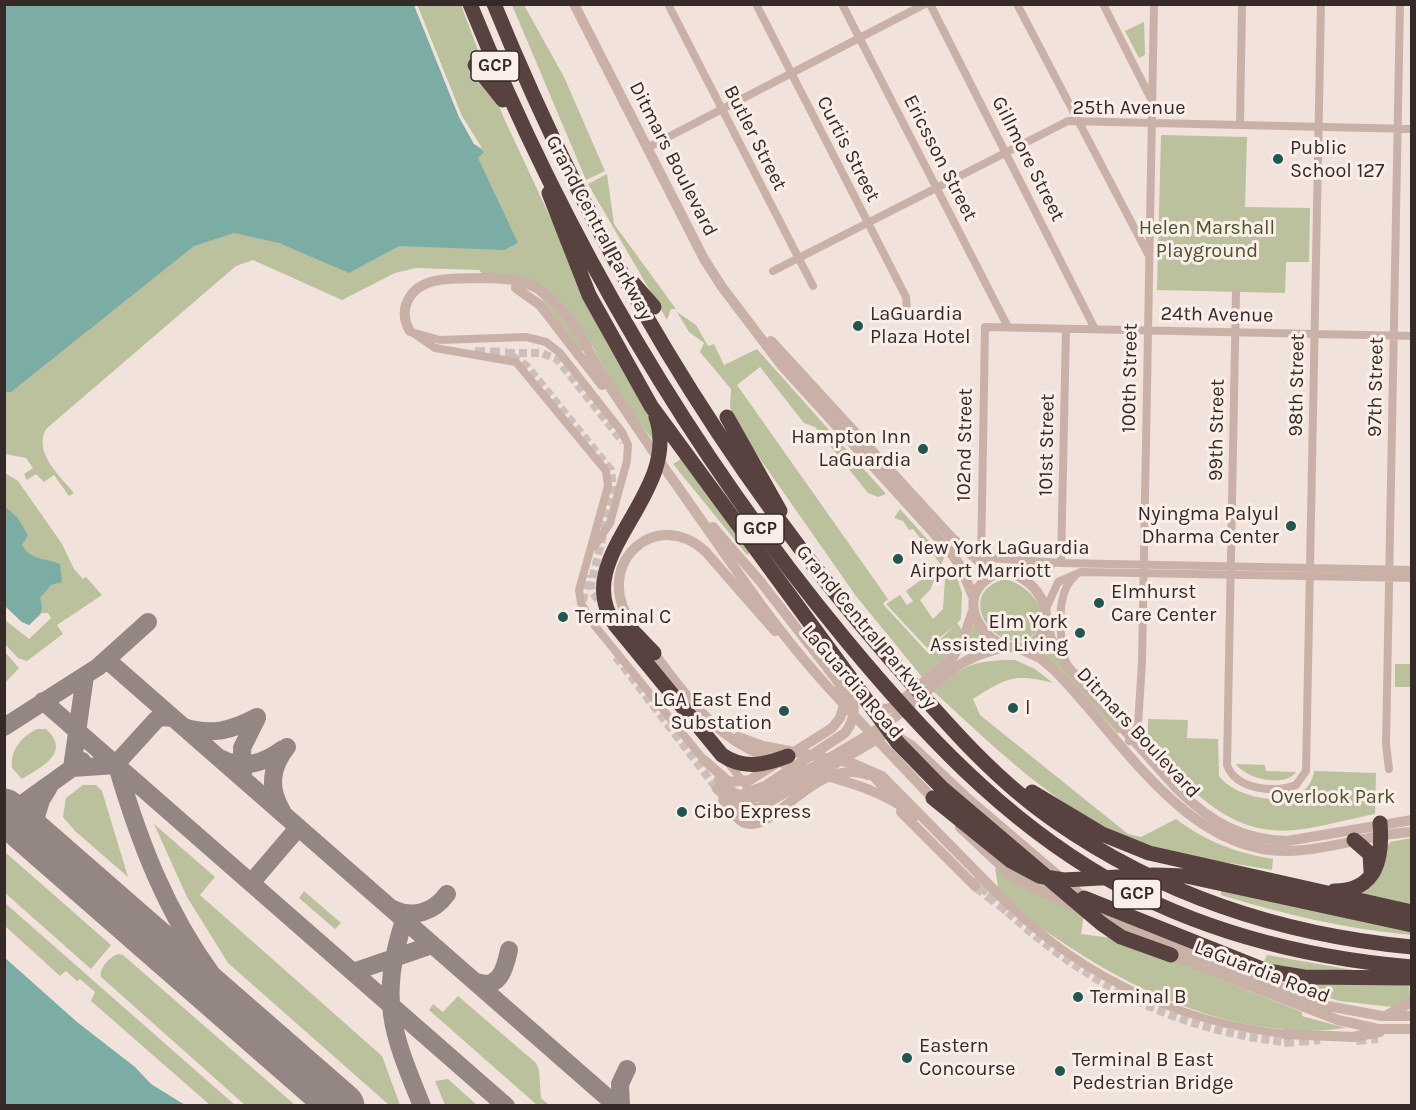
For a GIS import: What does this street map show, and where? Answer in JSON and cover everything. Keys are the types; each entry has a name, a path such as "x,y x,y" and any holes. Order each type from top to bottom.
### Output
{"highway":[{"name":"Grand Central Parkway","path":"470,4 522,127 639,348 730,487 785,563 864,661 978,784 1033,830 1069,855 1120,885 1175,911 1221,929 1270,943 1345,959 1412,967"},
{"name":"Grand Central Parkway","path":"494,4 546,126 612,258 700,407 792,538 877,644 974,751 1052,819 1109,855 1171,886 1214,904 1278,924 1347,939 1412,947"},
{"path":"475,64 522,127"},
{"path":"534,151 580,276 651,406 716,497 850,674 890,733 915,762 1102,924 1121,937 1171,956"},
{"path":"612,258 654,307"},
{"path":"651,406 660,431 660,456 655,473 606,567 603,581 604,603 613,622 722,755 735,762 755,766 788,756"},
{"path":"727,417 771,491 792,538"},
{"path":"627,528 611,568 610,597 625,622 654,653"},
{"path":"974,751 1056,808 1124,844 1167,858 1412,912"},
{"path":"933,798 1011,861 1039,876 1064,880 1154,875 1195,877 1412,924"},
{"path":"1281,882 1339,891 1353,888 1366,880 1378,867 1381,829"},
{"path":"1354,840 1371,857 1372,866 1366,880"},
{"path":"1084,898 1267,971 1304,977 1412,978"}],"street":[{"name":"Ditmars Boulevard","path":"574,4 705,259 722,287 752,323 782,366 949,550 966,579 974,599"},
{"name":"Butler Street","path":"668,4 813,286"},
{"name":"Curtis Street","path":"756,4 906,297 907,310"},
{"name":"Ericsson Street","path":"842,4 1008,327"},
{"path":"647,148 925,4"},
{"name":"Gillmore Street","path":"930,4 1095,329"},
{"path":"1017,4 1149,256"},
{"path":"1103,4 1152,99"},
{"name":"100th Street","path":"1132,739 1136,731 1140,705 1154,4"},
{"path":"1240,125 1242,4"},
{"name":"98th Street","path":"1306,767 1321,4"},
{"name":"97th Street","path":"1389,768 1386,757 1400,4"},
{"path":"1136,69 1152,66"},
{"name":"25th Avenue","path":"773,271 1068,122 1412,129"},
{"path":"623,408 564,312 547,295 528,284 508,279 435,280 422,285 411,295 405,308 405,322 410,331 435,348 506,359 522,367 606,471 608,486 579,590 583,609 704,760 732,791 744,797 759,797 875,729 915,699 956,660 973,611 974,599 986,579 1003,572 1061,563"},
{"path":"516,288 540,305 623,408"},
{"name":"99th Street","path":"1236,294 1227,765 1238,781 1253,786 1277,789 1291,787 1300,782 1306,767"},
{"name":"Ditmars Boulevard","path":"752,323 787,357 951,537 979,559 1003,572"},
{"name":"24th Avenue","path":"985,327 1412,336"},
{"name":"102nd Street","path":"979,559 985,327"},
{"name":"101st Street","path":"1061,563 1066,329"},
{"path":"410,331 440,340 526,337 546,342 560,353 627,439 629,453 608,527 588,555"},
{"name":"LaGuardia Road","path":"623,408 694,507 715,541 818,676 933,798 1015,879 1033,889 1328,1006 1382,1016 1412,1017"},
{"path":"694,507 865,706 886,710 956,660 978,653 1012,647 1039,636 1046,622 1046,610 1040,596 1027,582 1003,572"},
{"path":"818,676 705,551 683,538 657,537 640,544 622,565 617,585 622,607 654,653 714,724 751,750 868,788 915,816"},
{"path":"979,559 1143,568 1389,573 1412,570"},
{"path":"1046,610 1058,582 1081,572 1143,568"},
{"path":"1077,675 1065,657 1062,644 1063,597 1067,583 1081,572"},
{"path":"1389,573 1412,578"},
{"path":"973,611 986,633 1012,647"},
{"name":"Ditmars Boulevard","path":"1046,622 1053,644 1132,739 1198,809 1232,831 1269,840 1287,841 1381,829 1412,832"},
{"name":"Ditmars Boulevard","path":"1012,647 1040,658 1053,669 1172,800 1205,827 1231,840 1260,848 1288,851 1354,840 1412,820"},
{"path":"704,760 725,780 737,783 750,780 832,728 842,714 844,700 841,686 821,657"},
{"path":"814,755 841,736 850,725 854,707 848,688"},
{"path":"717,789 733,795 751,792 915,699"},
{"path":"714,724 758,744 852,763 882,776 899,790 1010,906 1064,951 1136,993 1209,1020 1285,1034 1360,1036 1381,1032 1412,1017"},
{"path":"875,729 889,728 902,732 926,758"},
{"path":"717,789 741,806 752,809 763,806 867,743 884,736 903,739 926,758"},
{"path":"1123,746 1132,739"},
{"name":"LaGuardia Road","path":"926,758 975,805 1130,935 1171,956 1338,1020 1377,1029 1412,1029"},
{"path":"730,765 763,806"},
{"path":"717,789 738,818 745,823 757,824 767,820 797,796 832,774 857,772 873,777 931,843 975,886"},
{"path":"881,788 924,828"},
{"path":"1345,1032 1370,1023 1412,1002"},
{"path":"1378,1038 1412,1035"}],"green space":[{"path":"151,5 461,5 503,116 557,232 575,280 607,343 648,413 664,453 623,404 592,345 581,351 541,298 518,277 483,274 479,270 416,268 395,273 342,300 253,260 236,266 46,429 43,438 45,455 74,493 69,496 54,475 44,482 36,474 27,480 24,474 33,468 26,458 5,454 4,101"},
{"path":"512,5 524,5 564,77 605,171 586,180"},
{"path":"1144,22 1145,55 1139,58 1125,31"},
{"name":"Helen Marshall Playground","path":"1161,135 1247,137 1245,207 1310,208 1309,262 1286,262 1285,293 1157,290"},
{"path":"607,174 614,224 676,309 671,309 667,320 588,184"},
{"path":"677,312 696,325 708,346 714,344 724,365 757,349 886,494 878,497 868,493 815,427 804,423 760,367 737,385 888,599 883,604 927,652 954,626 927,648 886,604 900,595 907,605 913,601 906,591 941,565 930,590 920,600 933,619 943,609 945,579 951,576 957,577 962,593 961,619 957,623 962,630 950,653 922,677 856,596 737,426 730,407 731,389 700,352 704,343 689,332"},
{"path":"681,459 751,552 747,555 673,464"},
{"path":"5,473 18,481 62,544 74,569 83,579 86,577 102,595 57,625 63,634 27,661 18,658 5,644 5,620 29,639 51,618 48,613 42,613 29,625 22,622 5,606"},
{"path":"900,509 944,558 941,565 933,554 927,555 924,552 928,548 913,529 909,530 903,521 894,518"},
{"path":"1005,579 1022,586 1036,600 1040,608 1041,625 1035,633 1022,640 1009,640 996,634 987,624 981,611 981,598 989,587"},
{"path":"975,625 991,644 965,649 973,626"},
{"path":"1045,637 1122,730 1118,734 1058,667 1032,649"},
{"path":"5,652 19,668 5,683"},
{"path":"1015,660 1035,669 1053,683 1029,678 1003,682 973,699 980,715 1128,834 1141,837 1176,819 1198,834 1222,845 1273,859 1272,870 1167,851 1105,827 1078,812 1027,775 933,691 953,675 970,666 989,661"},
{"path":"1395,664 1411,664 1411,687 1395,687"},
{"name":"Overlook Park","path":"1148,719 1188,720 1187,738 1218,739 1219,776 1228,785 1256,797 1287,798 1300,793 1309,784 1314,771 1376,773 1375,814 1295,830 1271,830 1249,826 1211,806 1178,776 1148,743"},
{"path":"37,729 46,729 56,745 55,752 45,764 22,779 12,768 13,755 18,744"},
{"name":"Overlook Park","path":"1236,764 1265,765 1266,771 1296,772 1284,780 1266,780 1248,774"},
{"path":"83,785 96,785 102,791 128,877 75,831 63,817 66,798"},
{"path":"154,824 215,877 200,895 382,1056 400,1105 389,1105 228,963 187,897"},
{"path":"1411,838 1411,907 1354,895 1390,842"},
{"path":"5,852 111,945 91,969 5,893"},
{"path":"1012,853 1084,914 1081,934 1119,939 1302,1012 1302,1016 1346,1028 1307,1030 1269,1028 1231,1021 1194,1010 1122,978 1088,959 1010,905 999,890 995,870"},
{"path":"1221,890 1411,929 1411,935 1339,925 1291,914 1221,895"},
{"path":"304,891 341,923 335,929 299,898"},
{"path":"4,903 235,1105 210,1105 91,1001 95,992 80,979 77,981 66,971 60,976 5,926"},
{"path":"119,954 123,955 295,1105 245,1105 101,977 106,963"},
{"path":"1267,955 1364,972 1302,972 1262,965"},
{"path":"1272,978 1409,983 1411,1009 1339,1001"},
{"path":"458,996 536,1063 539,1070 541,1098 549,1105 537,1105 429,1010 433,1004 443,1012"},
{"path":"448,1079 477,1105 445,1105 435,1081"}],"water":[{"path":"5,5 414,5 459,117 474,144 484,152 478,158 518,243 504,250 399,246 349,273 279,243 234,233 194,246 11,392 5,392"},
{"path":"4,506 17,517 28,535 22,545 26,550 34,556 60,564 62,582 51,585 40,598 41,613 29,625 22,622 5,606"},
{"path":"4,957 77,1022 135,1067 151,1084 185,1105 5,1105"}],"pier":[{"path":"417,4 462,116 482,148 474,144 459,117 414,5"}],"taxiway":[{"path":"4,727 98,667 148,622"},
{"path":"107,660 617,1106"},
{"path":"85,676 72,768 116,765"},
{"path":"43,701 506,1106"},
{"path":"115,765 156,720 161,717 173,718"},
{"path":"184,727 203,731 222,730 257,717"},
{"path":"243,776 242,748 257,718"},
{"path":"282,811 275,794 273,778 278,762 287,747"},
{"path":"222,759 238,764 254,763 269,758 283,749"},
{"path":"8,814 82,761"},
{"path":"117,766 145,849 181,927 213,976 273,1045"},
{"path":"31,834 41,800 49,787"},
{"path":"251,883 298,828"},
{"path":"393,909 408,913 423,912 436,905 447,894"},
{"path":"404,920 392,972 392,1014 396,1035 422,1106"},
{"path":"353,972 432,945"},
{"path":"474,981 483,984 495,981 503,971 509,950"},
{"path":"621,1106 620,1084 627,1069"}],"runway":[{"path":"4,811 342,1106"}],"tunnel":[{"path":"475,352 507,353"},
{"path":"507,353 541,353 557,359 623,442"},
{"path":"512,356 527,366 611,470 613,488 598,537"},
{"path":"603,535 591,585 593,593 603,607"},
{"path":"583,601 588,575"},
{"path":"616,657 717,789"},
{"path":"973,879 1041,940 1114,989 1153,1008 1194,1023 1238,1035 1284,1042"},
{"path":"975,886 1009,912"},
{"path":"1356,1040 1378,1038"},
{"path":"1284,1042 1320,1039"}],"place":[{"name":"Public School 127","path":"1278,159"},
{"name":"LaGuardia Plaza Hotel","path":"858,326"},
{"name":"Hampton Inn LaGuardia","path":"923,449"},
{"name":"Nyingma Palyul Dharma Center","path":"1291,526"},
{"name":"New York LaGuardia Airport Marriott","path":"898,559"},
{"name":"Elmhurst Care Center","path":"1099,603"},
{"name":"Terminal C","path":"563,617"},
{"name":"Elm York Assisted Living","path":"1080,633"},
{"name":"l","path":"1013,708"},
{"name":"LGA East End Substation","path":"784,711"},
{"name":"Cibo Express","path":"682,812"},
{"name":"Terminal B","path":"1078,997"},
{"name":"Eastern Concourse","path":"907,1058"},
{"name":"Terminal B East Pedestrian Bridge","path":"1060,1071"}]}
